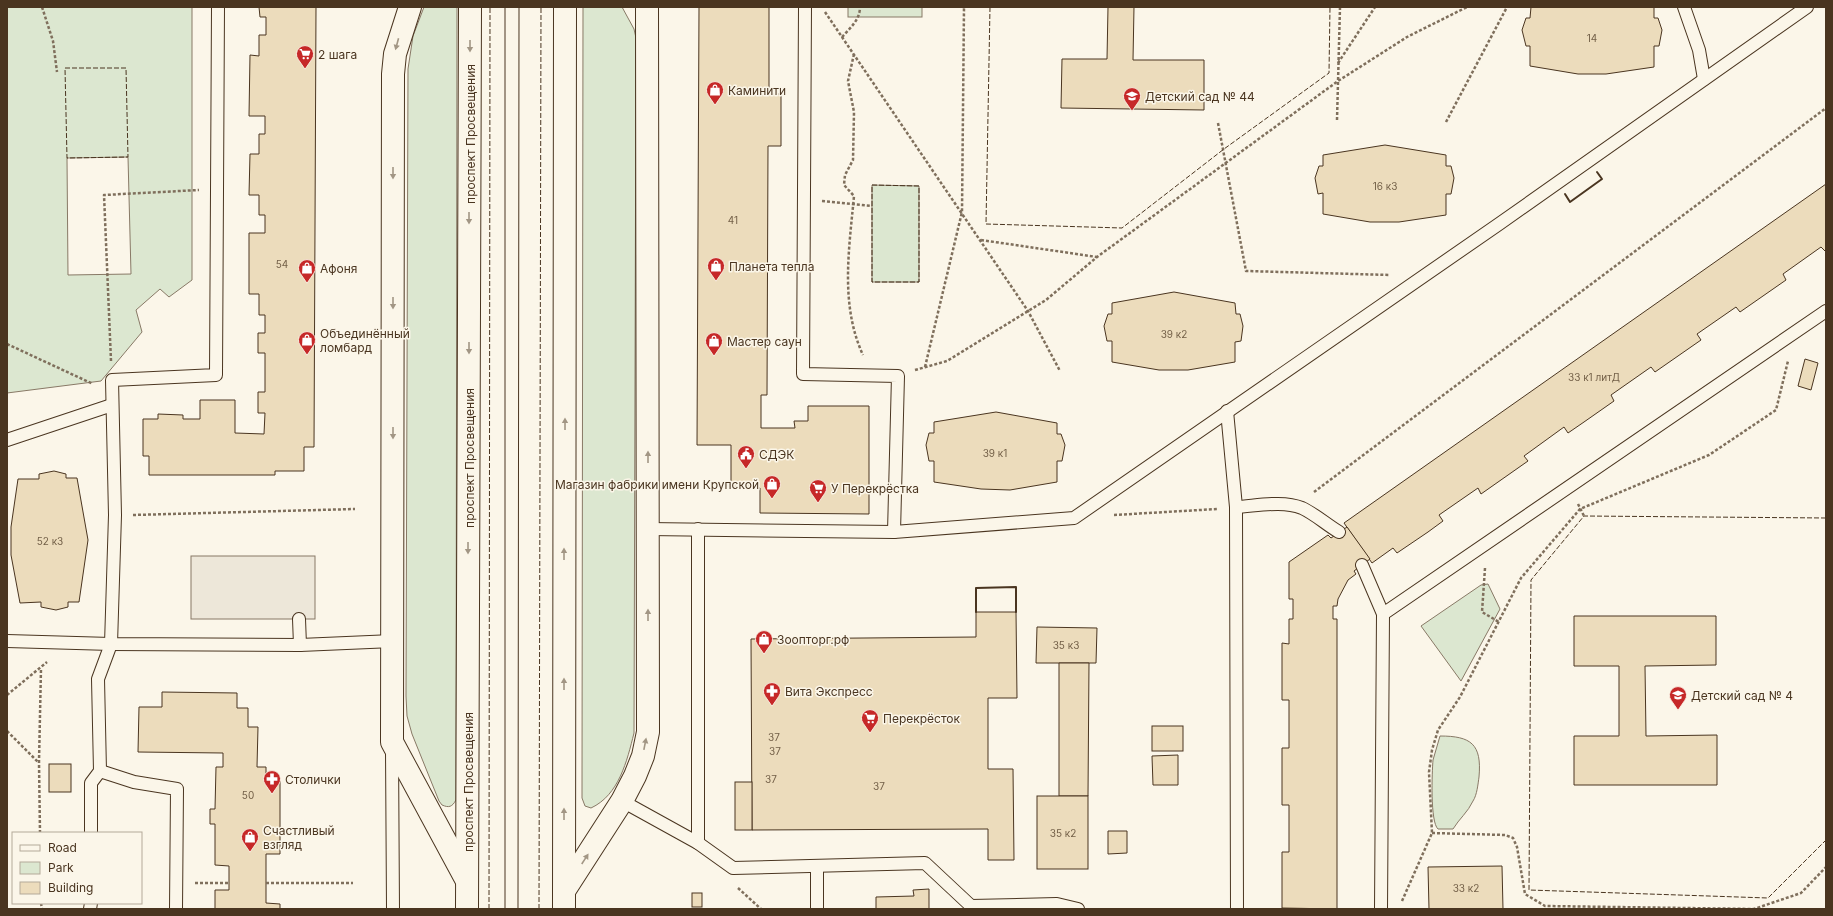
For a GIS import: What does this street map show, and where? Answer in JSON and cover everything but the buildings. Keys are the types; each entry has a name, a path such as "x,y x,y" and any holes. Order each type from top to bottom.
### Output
{"street":[{"path":"410,7 395,54 393,74 392,742 467,881"},
{"name":"проспект Просвещения","path":"467,909 470,7"},
{"path":"564,900 565,7"},
{"path":"564,900 635,776 643,756 648,732 647,7"}],"lane":[{"path":"91,832 91,783 100,771 98,679 111,644 115,516 112,380 216,375 218,7"},
{"path":"806,7 803,374 898,376 894,532"},
{"path":"1684,7 1699,50 1704,79"},
{"path":"648,529 894,532 1074,518 1424,276 1807,7"},
{"path":"1383,614 1795,334 1826,311"},
{"path":"7,440 112,399"},
{"path":"1227,412 1236,508 1237,909"},
{"path":"1236,508 1274,505 1294,506 1302,508 1339,532"},
{"path":"698,529 698,843"},
{"path":"1362,565 1383,614 1381,909"},
{"path":"299,619 300,645"},
{"path":"7,641 111,644 300,645 392,642"},
{"path":"392,742 393,909"},
{"path":"100,771 134,782 177,789 176,909"},
{"path":"622,801 698,843 733,868 926,863 971,906 1057,904 1078,909"},
{"path":"817,867 817,909"}],"path":[{"path":"42,7 53,41 57,72"},
{"path":"822,7 1028,311 1060,372"},
{"path":"842,37 853,25 860,13 860,7"},
{"path":"925,367 962,212 964,7"},
{"path":"1337,120 1340,7"},
{"path":"1338,64 1375,7"},
{"path":"898,376 925,367 947,362 1046,300 1097,257 1338,81 1407,37 1467,7"},
{"path":"1446,122 1507,7"},
{"path":"854,54 848,81 854,112 853,160 845,175 844,186 854,196 848,253 849,308 856,339 870,375"},
{"path":"1308,497 1826,108"},
{"path":"1218,124 1246,271 1424,276"},
{"path":"112,380 104,195 217,188"},
{"path":"804,200 872,206"},
{"path":"980,240 1097,257"},
{"path":"1401,902 1432,833 1429,772 1432,750 1438,730 1460,697 1521,578 1580,509 1709,456 1776,410 1795,334"},
{"path":"7,344 112,399"},
{"path":"1113,515 1236,508"},
{"path":"115,516 355,510"},
{"path":"1477,550 1485,562 1482,612 1499,622"},
{"path":"7,694 70,643"},
{"path":"40,832 39,762 41,668"},
{"path":"7,732 39,762"},
{"path":"1432,833 1504,835 1513,838 1517,847 1525,894 1545,906 1754,909 1801,893 1826,867"},
{"path":"176,884 229,883"},
{"path":"266,883 353,883"},
{"path":"734,884 761,909"}],"green space":[{"path":"7,7 192,7 192,280 169,297 160,289 136,310 142,332 101,381 7,393","holes":["128,157 131,274 68,275 67,158"]},
{"path":"424,7 457,7 456,800 448,807 442,805 439,801 412,734 407,716 406,696 408,69 413,36"},
{"path":"583,7 622,7 634,29 636,38 634,733 625,766 615,786 609,795 591,808 585,806 582,798"},
{"path":"848,7 922,7 922,17 848,17"},
{"path":"872,185 919,186 919,282 872,282"},
{"path":"1488,584 1500,609 1461,681 1421,626 1481,585"},
{"path":"1440,736 1451,736 1467,740 1472,744 1479,757 1479,777 1475,796 1469,809 1453,829 1438,829 1435,825 1432,796 1432,775 1433,760"}],"shaded area":[{"path":"191,556 315,556 315,619 191,619"}],"tram line":[{"path":"505,7 505,909"},
{"path":"518,909 519,7"}],"fence":[{"path":"489,909 490,7"},
{"path":"539,909 541,7"},
{"path":"990,7 986,224 1122,228 1224,149 1329,73 1330,7"},
{"path":"65,68 126,68 128,157 67,158 65,68"},
{"path":"872,185 919,186 919,282 872,282 872,185"},
{"path":"1826,518 1584,516 1531,580 1529,890 1768,898 1826,840"}],"wall":[{"path":"1565,194 1570,202 1602,179 1597,172"},
{"path":"976,612 976,588 1016,587 1016,612"}],"place":[{"name":"2 шага","path":"305,69"},
{"name":"Каминити","path":"715,105"},
{"name":"Детский сад № 44","path":"1132,111"},
{"name":"Планета тепла","path":"716,281"},
{"name":"Афоня","path":"307,283"},
{"name":"Объединённый ломбард","path":"307,355"},
{"name":"Мастер саун","path":"714,356"},
{"name":"СДЭК","path":"746,469"},
{"name":"Магазин фабрики имени Крупской","path":"772,499"},
{"name":"У Перекрёстка","path":"818,503"},
{"name":"Зоопторг.рф","path":"764,654"},
{"name":"Вита Экспресс","path":"772,706"},
{"name":"Детский сад № 4","path":"1678,710"},
{"name":"Перекрёсток","path":"870,733"},
{"name":"Столички","path":"272,794"},
{"name":"Счастливый взгляд","path":"250,852"}]}
